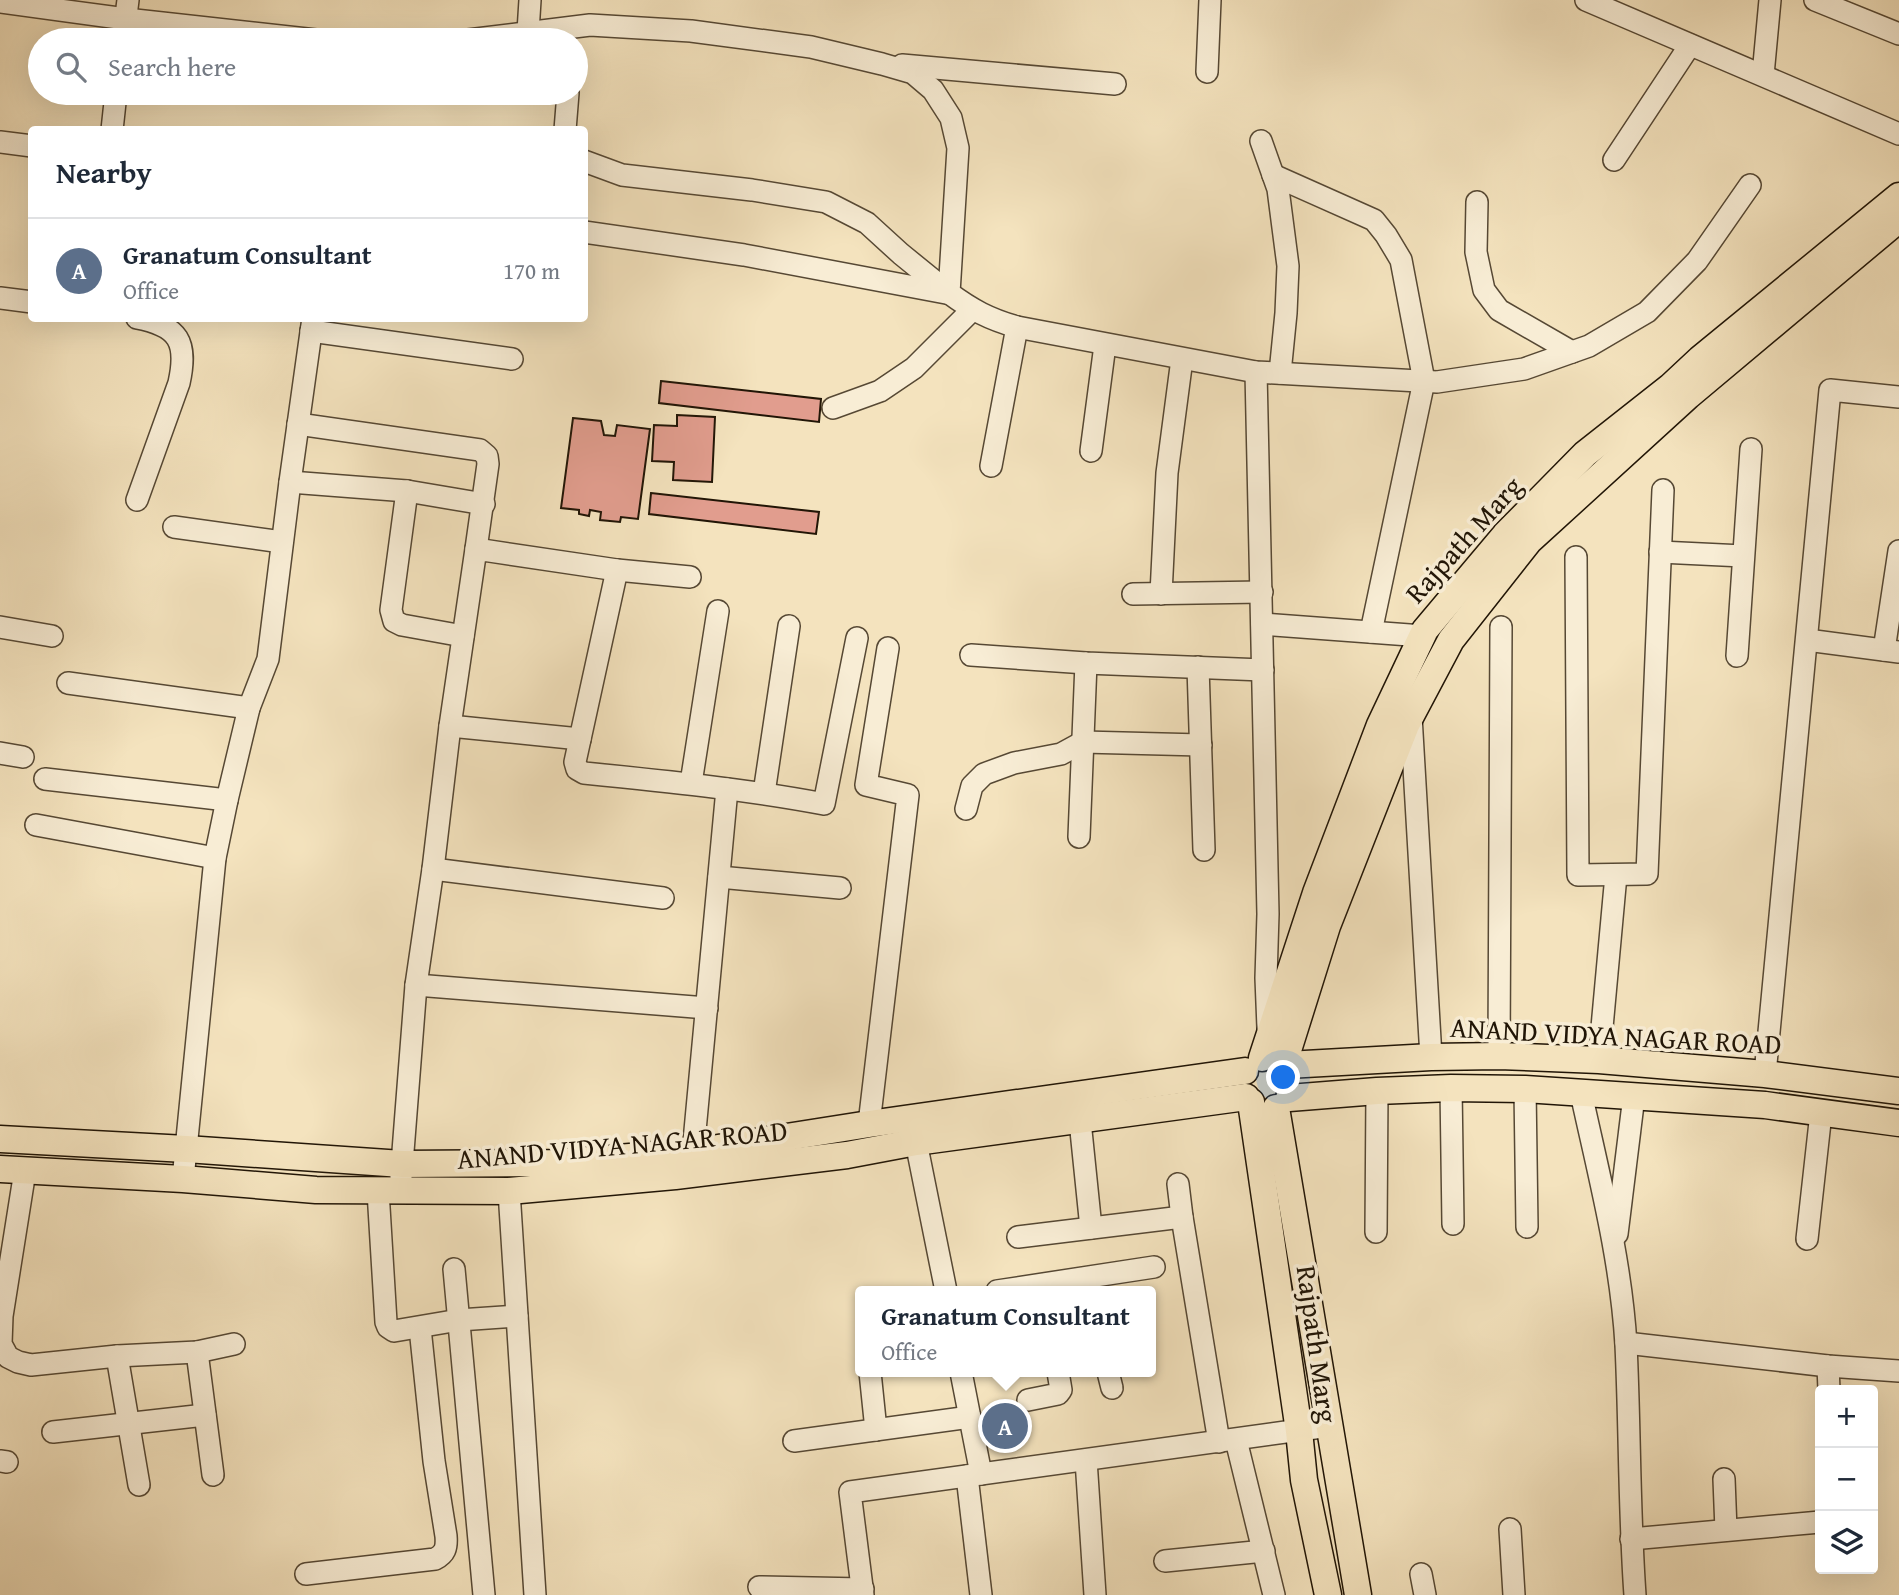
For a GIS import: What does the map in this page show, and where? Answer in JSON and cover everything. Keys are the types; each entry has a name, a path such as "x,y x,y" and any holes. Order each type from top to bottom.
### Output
{"main road":[{"name":"Rajpath Marg","path":"1328,1595 1304,1479 1267,1078 1316,893 1380,725 1425,630 1505,535 1585,453 1670,387 1700,359 1899,195"},
{"name":"Rajpath Marg","path":"1358,1595 1267,1078 1406,725 1451,640 1529,541 1688,396 1899,219"},
{"name":"ANAND VIDYA NAGAR ROAD","path":"0,1139 402,1164 554,1163 693,1152 869,1124 1431,1057 1499,1056 1599,1060 1765,1074 1899,1091"},
{"name":"ANAND VIDYA NAGAR ROAD","path":"12,1170 316,1190 509,1191 689,1174 847,1155 916,1142 1080,1121 1267,1078 1377,1091 1525,1089 1765,1105 1899,1123"}],"street":[{"path":"528,28 530,0"},
{"path":"1207,72 1210,0"},
{"path":"1586,0 1899,134"},
{"path":"1763,75 1770,0"},
{"path":"1815,0 1899,34"},
{"path":"0,2 127,9 243,28"},
{"path":"125,28 127,9"},
{"path":"582,28 590,24 691,32 811,47 913,73 933,90 951,118 958,148 948,293"},
{"path":"1614,160 1690,45"},
{"path":"882,64 1115,84"},
{"path":"112,126 114,105"},
{"path":"565,126 567,105"},
{"path":"1261,141 1278,189 1288,265 1280,373"},
{"path":"0,142 28,146"},
{"path":"588,162 622,175"},
{"path":"588,169 826,202 867,223 948,293 972,310 992,320 1017,327 1256,372 1437,382 1524,369 1589,346 1647,312 1697,261 1750,185"},
{"path":"1273,175 1374,220 1401,260 1424,381 1371,632"},
{"path":"1477,202 1476,252 1485,290 1499,310 1572,352"},
{"path":"588,233 744,255 948,293"},
{"path":"0,298 28,302"},
{"path":"833,408 880,391 914,368 972,310"},
{"path":"137,500 183,365 183,350 176,336 168,327 151,322"},
{"path":"183,1180 215,858 249,708 268,659 312,325 512,359"},
{"path":"991,466 1017,327"},
{"path":"1091,451 1105,345"},
{"path":"1161,594 1167,473 1182,359"},
{"path":"1256,372 1268,914 1267,1078"},
{"path":"1765,1074 1830,390 1899,397"},
{"path":"298,424 480,450 487,456 484,504 450,726 433,869 415,985 402,1164 389,1191 386,1322 388,1328 394,1331 459,1320 517,1315"},
{"path":"1737,656 1751,449"},
{"path":"290,482 407,491 484,504"},
{"path":"1576,557 1578,875 1647,874 1663,490"},
{"path":"407,491 391,610 394,621 402,625 463,636"},
{"path":"174,527 282,542"},
{"path":"476,549 690,578"},
{"path":"1807,640 1891,651 1899,551"},
{"path":"1660,552 1744,556"},
{"path":"617,570 575,762 577,769 584,773 691,783 824,804 857,638"},
{"path":"1133,594 1262,592"},
{"path":"691,783 718,611"},
{"path":"1262,624 1423,636"},
{"path":"764,793 789,626"},
{"path":"0,627 52,636"},
{"path":"1499,1056 1501,627"},
{"path":"869,1124 908,795 866,785 888,649"},
{"path":"971,655 1263,670"},
{"path":"1079,837 1086,663"},
{"path":"1198,667 1204,850"},
{"path":"68,683 249,708"},
{"path":"1411,714 1431,1057"},
{"path":"450,726 580,739"},
{"path":"966,809 972,786 984,774 1014,763 1060,754 1083,742 1200,745"},
{"path":"0,753 23,757"},
{"path":"45,779 227,800"},
{"path":"693,1152 727,789"},
{"path":"36,825 215,858"},
{"path":"433,869 663,898"},
{"path":"1599,1060 1616,875"},
{"path":"719,877 840,888"},
{"path":"415,985 708,1008"},
{"path":"1451,1088 1453,1224"},
{"path":"1525,1089 1527,1227"},
{"path":"1376,1232 1377,1091"},
{"path":"1581,1093 1616,1250 1626,1343 1635,1595"},
{"path":"1616,1250 1634,1096"},
{"path":"1807,1239 1821,1113"},
{"path":"1080,1121 1091,1228"},
{"path":"916,1142 945,1286"},
{"path":"12,1170 1,1316 1,1344 8,1357 31,1365 117,1356 197,1352 234,1344"},
{"path":"1178,1184 1182,1217 1227,1441 1264,1551 1275,1595"},
{"path":"509,1191 535,1595"},
{"path":"1018,1237 1182,1217"},
{"path":"1030,1286 1154,1267"},
{"path":"454,1269 484,1595"},
{"path":"306,1574 435,1559 445,1551 446,1536 434,1461 420,1328"},
{"path":"1626,1343 1828,1366 1899,1371"},
{"path":"197,1352 213,1475"},
{"path":"117,1356 139,1485"},
{"path":"1828,1366 1829,1385"},
{"path":"871,1377 876,1430"},
{"path":"962,1377 970,1417 981,1595"},
{"path":"1028,1400 1058,1394 1059,1377"},
{"path":"52,1432 205,1415"},
{"path":"794,1441 970,1417"},
{"path":"759,1587 863,1592 850,1492 1329,1426"},
{"path":"1086,1460 1095,1595"},
{"path":"1724,1479 1726,1530"},
{"path":"1631,1539 1815,1522"},
{"path":"1510,1529 1514,1595"},
{"path":"1165,1561 1264,1551"},
{"path":"1421,1574 1425,1595"}],"building":[{"path":"661,381 821,399 819,422 659,403"},
{"path":"677,415 715,417 712,482 673,480 674,462 652,461 654,425 677,426"},
{"path":"573,418 601,421 604,435 615,436 617,425 650,429 638,519 621,517 620,522 600,520 601,512 590,510 589,516 579,514 579,510 561,508"},
{"path":"651,493 819,512 816,534 649,514"}],"place":[{"name":"Granatum Consultant","path":"1005,1426"}]}
